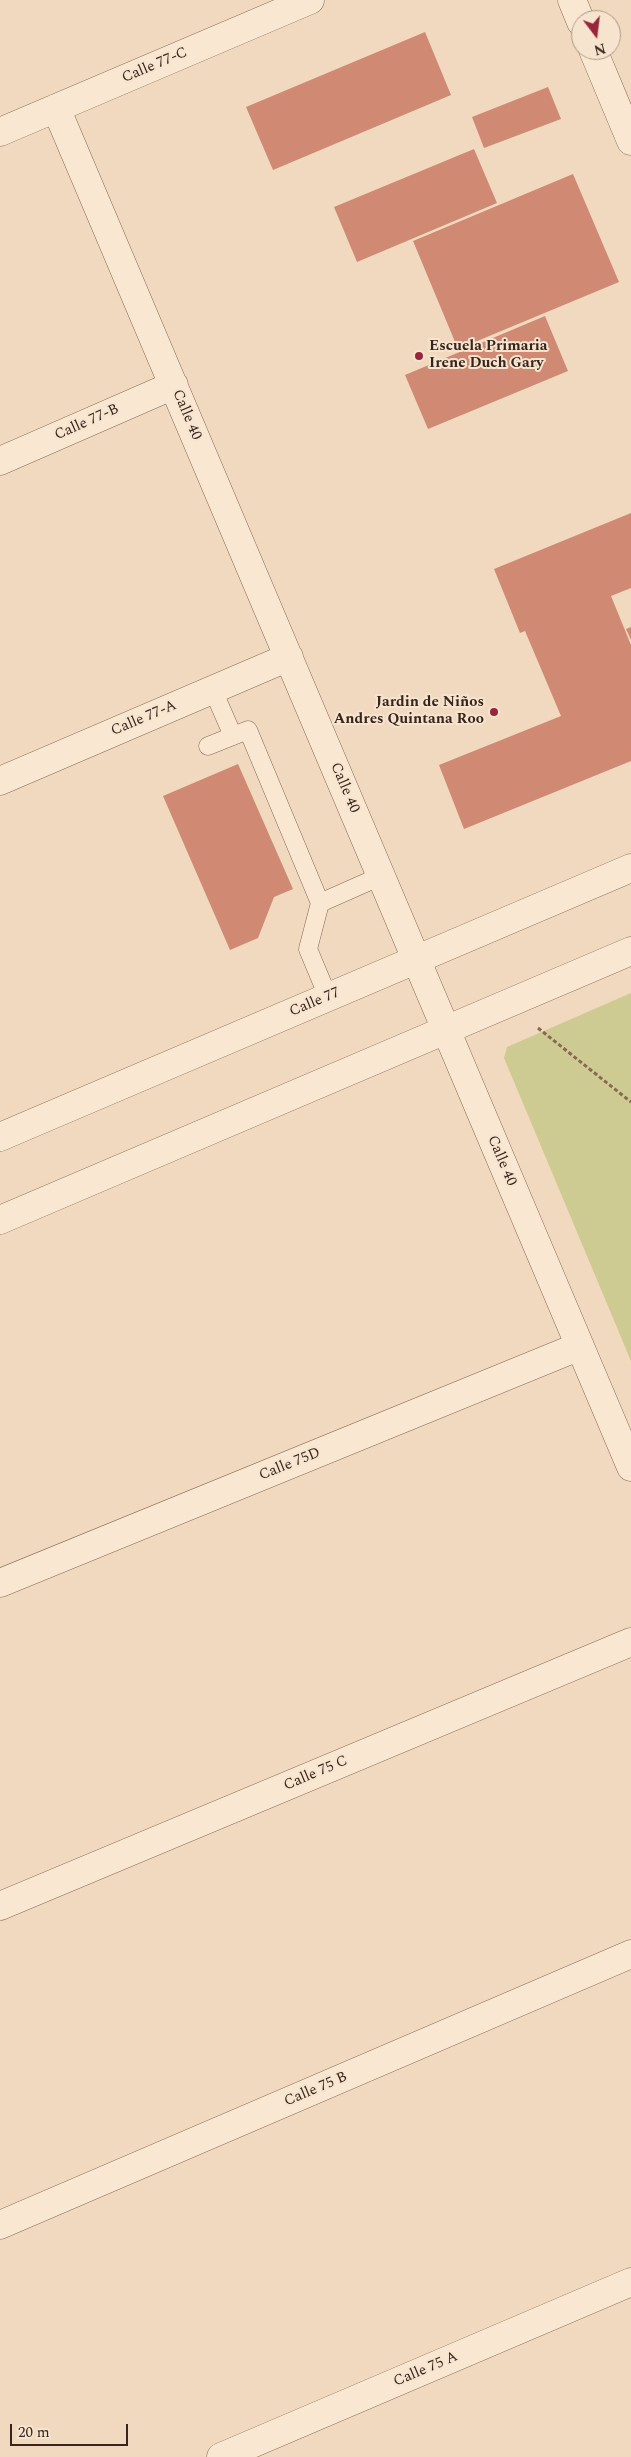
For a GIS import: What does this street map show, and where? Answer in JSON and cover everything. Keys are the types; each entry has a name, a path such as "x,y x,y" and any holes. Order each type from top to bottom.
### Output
{"street":[{"name":"Calle 77-C","path":"0,132 310,0"},
{"path":"597,60 631,141"},
{"name":"Calle 40","path":"56,108 631,1467"},
{"name":"Calle 77-B","path":"0,461 174,385"},
{"name":"Calle 77-A","path":"0,781 289,657"},
{"name":"Calle 77","path":"0,1137 631,868"},
{"path":"0,1220 631,951"},
{"name":"Calle 75D","path":"0,1583 580,1346"},
{"name":"Calle 75 C","path":"0,1906 631,1642"},
{"name":"Calle 75 B","path":"0,2225 631,1954"},
{"name":"Calle 75 A","path":"221,2457 631,2282"}],"lane":[{"path":"213,690 233,736"},
{"path":"208,746 248,730 320,903 308,949 328,997"},
{"path":"320,903 381,876"}],"path":[{"path":"532,1024 631,1102"}],"shaded area":[{"path":"631,993 631,1361 504,1058 507,1047"}],"building":[{"path":"425,32 451,95 273,170 246,107"},
{"path":"548,87 561,119 484,148 472,117"},
{"path":"474,149 497,203 357,262 334,207"},
{"path":"573,174 619,282 458,349 413,241"},
{"path":"545,316 568,371 428,429 405,375"},
{"path":"631,513 631,588 611,596 631,645 631,761 464,829 439,765 561,716 525,631 520,633 494,569"},
{"path":"631,627 631,640 626,629"},
{"path":"238,764 293,889 274,897 258,938 230,950 163,796"}],"place":[{"name":"Escuela Primaria Irene Duch Gary","path":"419,356"},
{"name":"Jardin de Niños Andres Quintana Roo","path":"494,712"}]}
